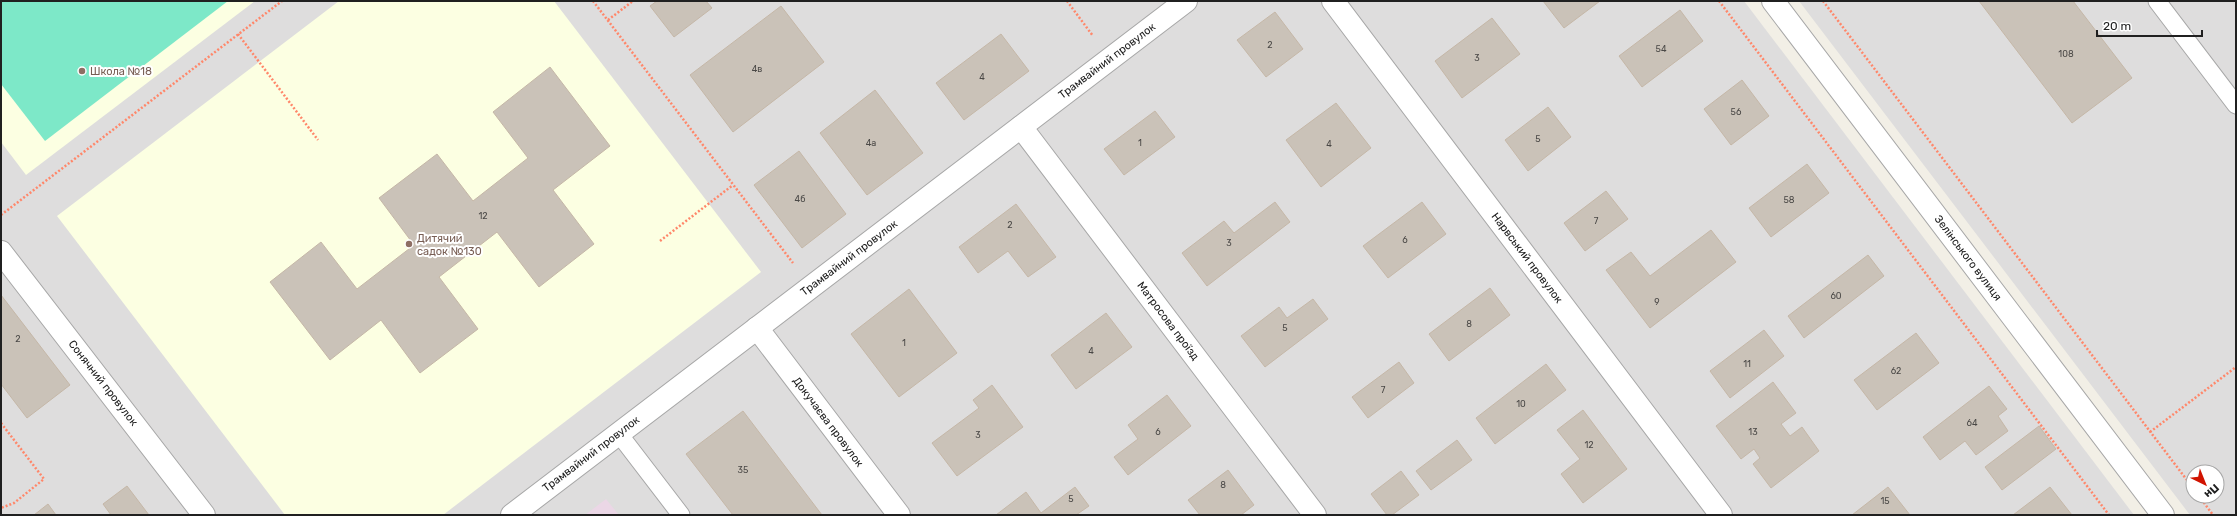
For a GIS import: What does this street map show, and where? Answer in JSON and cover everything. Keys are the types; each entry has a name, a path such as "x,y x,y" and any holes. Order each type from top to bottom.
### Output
{"street":[{"name":"Трамвайний провулок","path":"512,515 1186,1"},
{"name":"Нарвський провулок","path":"1333,1 1721,515"},
{"name":"Зелінського вулиця","path":"1773,1 2163,515"},
{"name":"Матросова проїзд","path":"1021,127 1315,515"},
{"name":"Сонячний провулок","path":"1,252 204,515"},
{"name":"Докучаєва провулок","path":"756,328 899,515"}],"lane":[{"path":"2157,1 2236,105"},
{"path":"619,434 681,515"}],"path":[{"path":"1,215 282,1"},
{"path":"593,1 811,287"},
{"path":"608,20 633,1"},
{"path":"1067,1 1110,59"},
{"path":"1719,1 2109,515"},
{"path":"1823,1 2185,478"},
{"path":"238,34 318,140"},
{"path":"660,241 733,185"},
{"path":"2150,432 2236,367"},
{"path":"1,424 44,479 14,503 1,508"},
{"path":"2205,504 2213,515"}],"shaded area":[{"path":"1,1 1744,1 2134,515 1,515"},
{"name":"Школа №18","path":"1,1 255,1 26,175 1,142"},
{"name":"Дитячий садок №130","path":"339,1 554,1 761,272 443,515 285,515 57,216"},
{"path":"1799,1 2236,1 2236,515 2190,515"},
{"path":"606,499 619,515 585,515"}],"green space":[{"name":"Школа №18","path":"1,1 228,1 45,141 1,84"}],"building":[{"path":"657,1 706,1 712,8 674,37 650,6"},
{"path":"1543,1 1600,1 1564,28"},
{"path":"1979,1 2073,1 2132,78 2072,123"},
{"path":"781,6 824,62 733,132 690,75"},
{"path":"1680,10 1703,41 1642,87 1619,56"},
{"path":"1275,12 1303,49 1266,77 1237,40"},
{"path":"1492,18 1520,54 1462,98 1435,61"},
{"path":"1001,34 1029,71 964,120 936,83"},
{"path":"550,67 610,146 553,190 594,244 539,287 497,232 439,277 478,329 420,373 381,320 330,360 270,282 321,242 357,289 414,245 379,198 437,154 473,201 528,158 493,112"},
{"path":"1742,80 1769,116 1731,145 1704,109"},
{"path":"875,90 923,153 867,195 820,133"},
{"path":"1336,103 1371,148 1321,187 1286,140"},
{"path":"1548,107 1571,137 1528,171 1505,140"},
{"path":"1155,111 1175,137 1124,175 1104,149"},
{"path":"799,151 846,214 802,248 754,185"},
{"path":"1807,164 1829,193 1771,237 1749,208"},
{"path":"1606,191 1628,219 1585,251 1564,223"},
{"path":"1275,202 1290,222 1207,286 1182,253 1224,221 1234,233"},
{"path":"1422,202 1446,234 1388,278 1363,246"},
{"path":"1016,204 1056,257 1028,277 1008,251 978,273 959,247"},
{"path":"1711,230 1736,262 1650,328 1606,270 1631,252 1650,276"},
{"path":"1868,255 1884,276 1804,338 1788,316"},
{"path":"1490,288 1510,315 1449,361 1429,334"},
{"path":"909,289 957,353 899,397 851,334"},
{"path":"1,295 70,385 27,418 1,384"},
{"path":"1313,299 1328,319 1265,367 1241,336 1279,307 1287,318"},
{"path":"1106,313 1132,347 1076,389 1051,355"},
{"path":"1764,330 1784,356 1730,398 1710,371"},
{"path":"1916,333 1939,363 1877,410 1854,380"},
{"path":"1399,362 1414,383 1368,418 1352,397"},
{"path":"1546,364 1566,390 1495,444 1476,418"},
{"path":"1773,382 1796,413 1781,424 1790,436 1802,427 1819,451 1771,488 1753,464 1760,458 1754,449 1741,459 1716,426"},
{"path":"992,385 1023,427 957,476 932,443 979,408 973,400"},
{"path":"1989,386 2007,409 1998,416 2008,431 1976,455 1965,441 1940,460 1923,437"},
{"path":"1167,395 1191,426 1128,475 1114,457 1138,439 1128,425"},
{"path":"1583,410 1627,469 1583,503 1561,474 1580,459 1557,430"},
{"path":"743,411 822,515 733,515 686,454"},
{"path":"2039,426 2056,449 2002,490 1985,467"},
{"path":"1457,440 1472,460 1431,490 1416,471"},
{"path":"1228,470 1254,505 1241,515 1200,515 1188,500"},
{"path":"1401,471 1419,495 1392,515 1387,515 1371,494"},
{"path":"127,486 149,515 111,515 103,504"},
{"path":"1075,487 1089,506 1076,515 996,515 1026,492 1041,513"},
{"path":"1888,487 1910,515 1852,515"},
{"path":"2050,487 2072,515 2013,515"},
{"path":"48,504 56,515 34,515"}],"place":[{"name":"Школа №18","path":"82,71"},
{"name":"Дитячий садок №130","path":"409,244"}]}
